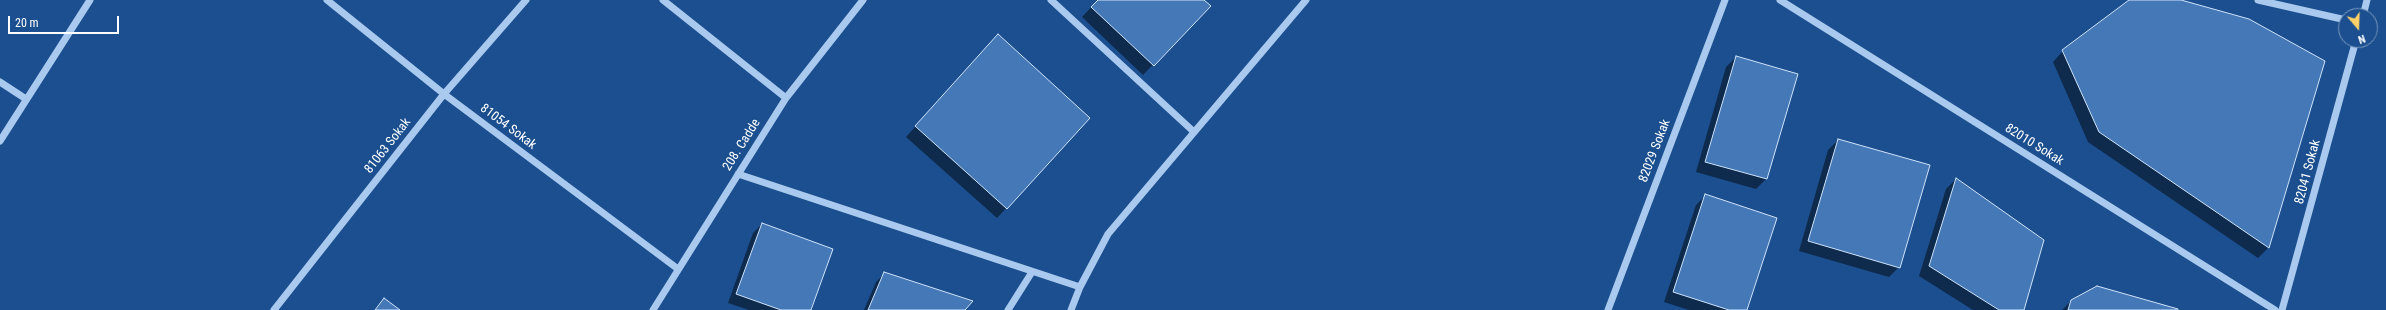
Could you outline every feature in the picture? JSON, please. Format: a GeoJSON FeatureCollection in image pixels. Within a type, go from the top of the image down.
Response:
{"type":"FeatureCollection","features":[{"type":"Feature","properties":{"kind":"street"},"geometry":{"type":"LineString","coordinates":[[0,141],[90,0]]}},
{"type":"Feature","properties":{"kind":"street","name":"81054 Sokak"},"geometry":{"type":"LineString","coordinates":[[327,0],[444,94],[678,269]]}},
{"type":"Feature","properties":{"kind":"street","name":"81063 Sokak"},"geometry":{"type":"LineString","coordinates":[[274,310],[444,94],[526,0]]}},
{"type":"Feature","properties":{"kind":"street"},"geometry":{"type":"LineString","coordinates":[[663,0],[786,98]]}},
{"type":"Feature","properties":{"kind":"street","name":"208. Cadde"},"geometry":{"type":"LineString","coordinates":[[653,310],[786,98],[863,0]]}},
{"type":"Feature","properties":{"kind":"street"},"geometry":{"type":"LineString","coordinates":[[1051,0],[1194,132]]}},
{"type":"Feature","properties":{"kind":"street"},"geometry":{"type":"LineString","coordinates":[[1071,310],[1080,287],[1108,234],[1306,0]]}},
{"type":"Feature","properties":{"kind":"street","name":"82029 Sokak"},"geometry":{"type":"LineString","coordinates":[[1608,310],[1725,0]]}},
{"type":"Feature","properties":{"kind":"street","name":"82010 Sokak"},"geometry":{"type":"LineString","coordinates":[[1780,0],[2275,310]]}},
{"type":"Feature","properties":{"kind":"street"},"geometry":{"type":"LineString","coordinates":[[2258,0],[2338,18]]}},
{"type":"Feature","properties":{"kind":"street","name":"82041 Sokak"},"geometry":{"type":"LineString","coordinates":[[2282,310],[2354,48]]}},
{"type":"Feature","properties":{"kind":"street"},"geometry":{"type":"LineString","coordinates":[[0,82],[26,99]]}},
{"type":"Feature","properties":{"kind":"street"},"geometry":{"type":"LineString","coordinates":[[738,174],[1080,287]]}},
{"type":"Feature","properties":{"kind":"street"},"geometry":{"type":"LineString","coordinates":[[1008,310],[1032,272]]}},
{"type":"Feature","properties":{"kind":"building"},"geometry":{"type":"Polygon","coordinates":[[[1098,0],[1204,0],[1211,6],[1154,66],[1091,7],[1098,0]]]}},
{"type":"Feature","properties":{"kind":"building"},"geometry":{"type":"Polygon","coordinates":[[[2129,0],[2181,0],[2249,19],[2325,61],[2269,248],[2099,132],[2062,50],[2129,0]]]}},
{"type":"Feature","properties":{"kind":"building"},"geometry":{"type":"Polygon","coordinates":[[[998,34],[1090,118],[1007,209],[915,126],[998,34]]]}},
{"type":"Feature","properties":{"kind":"building"},"geometry":{"type":"Polygon","coordinates":[[[1736,56],[1798,74],[1767,179],[1705,162],[1736,56]]]}},
{"type":"Feature","properties":{"kind":"building"},"geometry":{"type":"Polygon","coordinates":[[[1838,139],[1930,165],[1900,268],[1808,241],[1838,139]]]}},
{"type":"Feature","properties":{"kind":"building"},"geometry":{"type":"Polygon","coordinates":[[[1956,178],[2044,240],[2024,310],[1999,310],[1929,266],[1956,178]]]}},
{"type":"Feature","properties":{"kind":"building"},"geometry":{"type":"Polygon","coordinates":[[[1705,194],[1777,218],[1747,310],[1729,310],[1673,292],[1705,194]]]}},
{"type":"Feature","properties":{"kind":"building"},"geometry":{"type":"Polygon","coordinates":[[[762,223],[833,249],[811,310],[781,310],[736,294],[762,223]]]}},
{"type":"Feature","properties":{"kind":"building"},"geometry":{"type":"Polygon","coordinates":[[[884,272],[973,301],[965,310],[868,310],[884,272]]]}},
{"type":"Feature","properties":{"kind":"building"},"geometry":{"type":"Polygon","coordinates":[[[2097,286],[2178,310],[2068,310],[2071,300],[2097,286]]]}},
{"type":"Feature","properties":{"kind":"building"},"geometry":{"type":"Polygon","coordinates":[[[384,298],[400,310],[375,310],[384,298]]]}}]}
